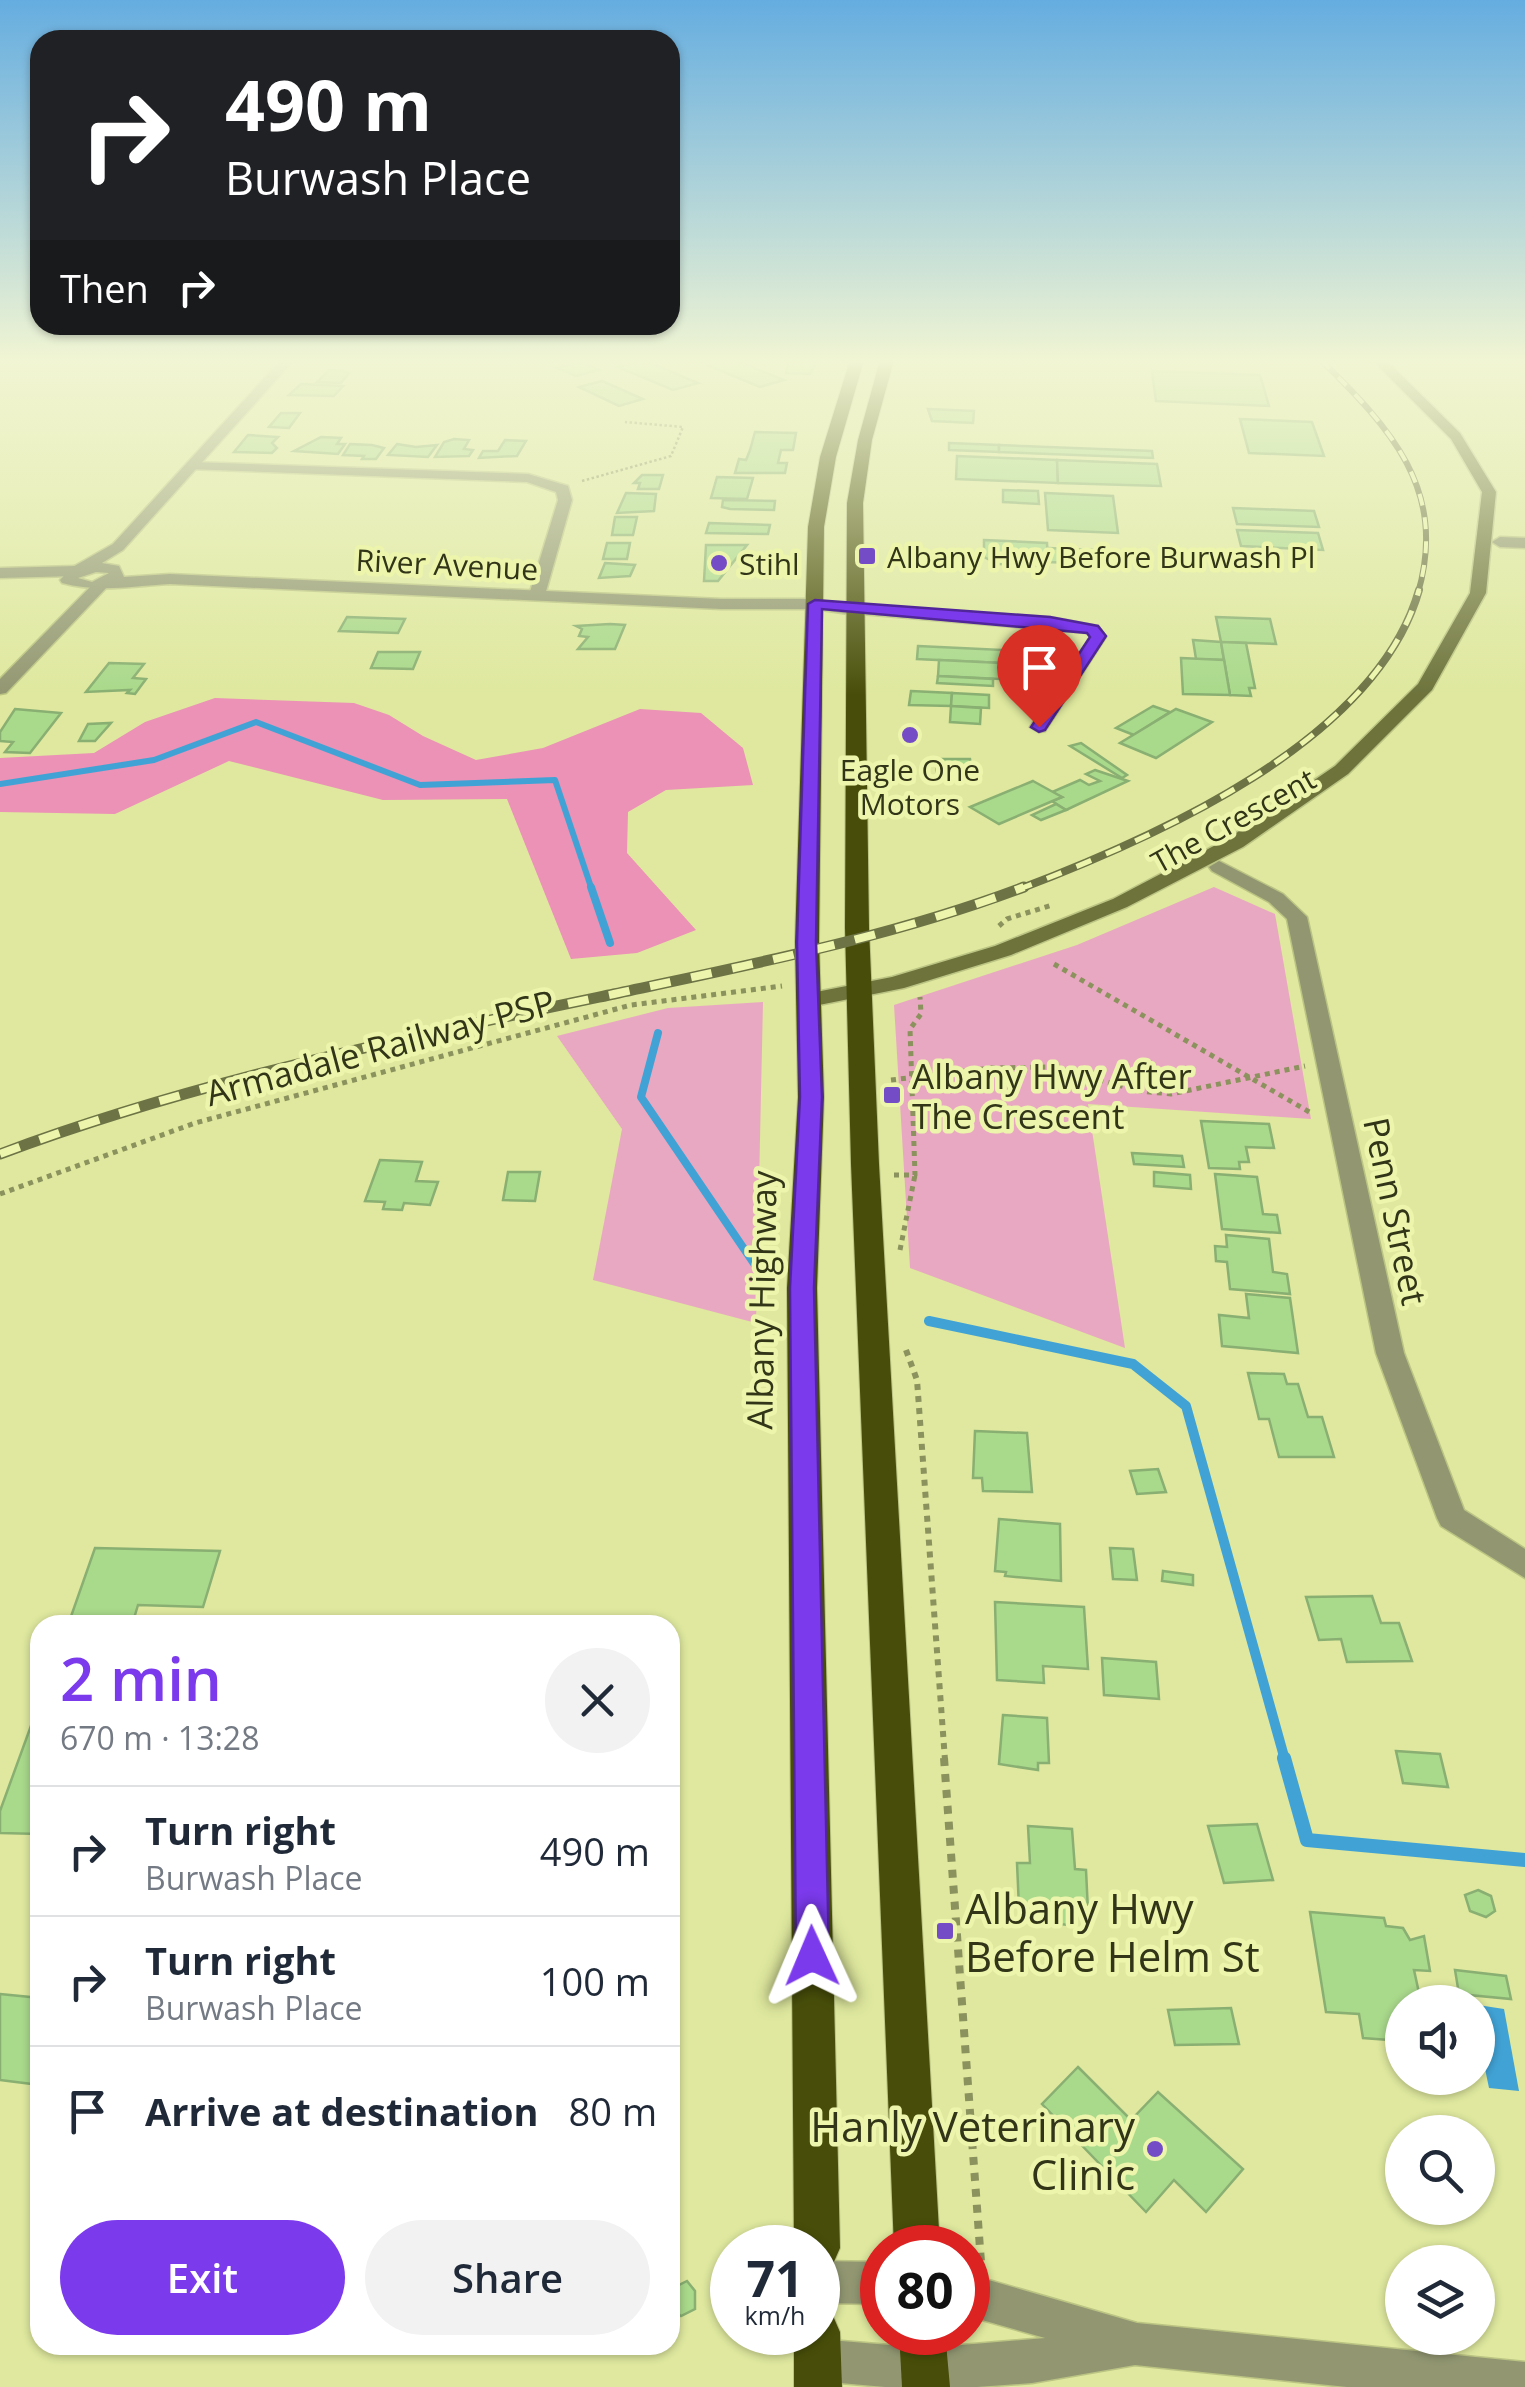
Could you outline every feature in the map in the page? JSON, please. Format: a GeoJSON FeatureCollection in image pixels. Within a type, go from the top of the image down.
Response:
{"type":"FeatureCollection","features":[{"type":"Feature","properties":{"kind":"highway","name":"Albany Highway"},"geometry":{"type":"LineString","coordinates":[[817,2225],[802,1288],[811,1107],[810,856],[816,527],[827,471]]}},
{"type":"Feature","properties":{"kind":"highway"},"geometry":{"type":"LineString","coordinates":[[860,471],[855,504],[855,610],[862,1081],[915,2225]]}},
{"type":"Feature","properties":{"kind":"highway"},"geometry":{"type":"LineString","coordinates":[[810,856],[856,856]]}},
{"type":"Feature","properties":{"kind":"main road"},"geometry":{"type":"LineString","coordinates":[[1478,471],[1490,494],[1502,567]]}},
{"type":"Feature","properties":{"kind":"main road","name":"The Crescent"},"geometry":{"type":"LineString","coordinates":[[809,1000],[860,994],[1072,930],[1220,866],[1290,828]]}},
{"type":"Feature","properties":{"kind":"street"},"geometry":{"type":"LineString","coordinates":[[0,666],[75,577],[118,547],[187,471]]}},
{"type":"Feature","properties":{"kind":"street"},"geometry":{"type":"LineString","coordinates":[[343,471],[528,478],[563,489],[566,500],[537,596]]}},
{"type":"Feature","properties":{"kind":"street"},"geometry":{"type":"LineString","coordinates":[[1500,542],[1525,543]]}},
{"type":"Feature","properties":{"kind":"street"},"geometry":{"type":"LineString","coordinates":[[0,688],[110,578],[118,547]]}},
{"type":"Feature","properties":{"kind":"street"},"geometry":{"type":"LineString","coordinates":[[0,572],[75,577]]}},
{"type":"Feature","properties":{"kind":"street","name":"River Avenue"},"geometry":{"type":"LineString","coordinates":[[75,577],[855,610],[1050,622],[1092,629],[1098,636],[1039,727]]}},
{"type":"Feature","properties":{"kind":"street","name":"Penn Street"},"geometry":{"type":"LineString","coordinates":[[1220,866],[1276,898],[1297,918],[1390,1353],[1452,1518],[1525,1565]]}},
{"type":"Feature","properties":{"kind":"street"},"geometry":{"type":"LineString","coordinates":[[990,2284],[1137,2344]]}},
{"type":"Feature","properties":{"kind":"street"},"geometry":{"type":"LineString","coordinates":[[818,2360],[1032,2362],[1137,2344],[1525,2384]]}},
{"type":"Feature","properties":{"kind":"path"},"geometry":{"type":"LineString","coordinates":[[574,483],[616,471]]}},
{"type":"Feature","properties":{"kind":"path"},"geometry":{"type":"LineString","coordinates":[[992,933],[1007,919],[1055,904]]}},
{"type":"Feature","properties":{"kind":"path"},"geometry":{"type":"LineString","coordinates":[[1054,964],[1310,1113],[1341,1117]]}},
{"type":"Feature","properties":{"kind":"path","name":"Armadale Railway PSP"},"geometry":{"type":"LineString","coordinates":[[0,1194],[195,1123],[615,1009],[783,986]]}},
{"type":"Feature","properties":{"kind":"path"},"geometry":{"type":"LineString","coordinates":[[862,1081],[930,1078],[978,1069],[1052,1067],[1152,1095],[1211,1092],[1283,1067],[1328,1067]]}},
{"type":"Feature","properties":{"kind":"path"},"geometry":{"type":"LineString","coordinates":[[899,1258],[915,1174]]}},
{"type":"Feature","properties":{"kind":"path"},"geometry":{"type":"LineString","coordinates":[[900,1332],[917,1380],[971,2225]]}},
{"type":"Feature","properties":{"kind":"shaded area"},"geometry":{"type":"Polygon","coordinates":[[[215,698],[354,703],[389,715],[423,736],[476,760],[543,748],[640,709],[701,713],[743,748],[753,785],[666,790],[628,812],[627,853],[696,930],[637,953],[571,959],[507,799],[383,800],[229,761],[115,814],[0,812],[0,758],[94,753],[145,722],[215,698]]]}},
{"type":"Feature","properties":{"kind":"shaded area"},"geometry":{"type":"Polygon","coordinates":[[[1214,887],[1275,914],[1311,1119],[1088,1104],[1125,1348],[910,1268],[894,1005],[1077,945],[1214,887]]]}},
{"type":"Feature","properties":{"kind":"shaded area"},"geometry":{"type":"Polygon","coordinates":[[[763,1002],[756,1323],[593,1280],[622,1129],[557,1036],[668,1008],[763,1002]]]}},
{"type":"Feature","properties":{"kind":"water"},"geometry":{"type":"Polygon","coordinates":[[[1495,2008],[1504,2009],[1519,2091],[1495,2089],[1495,2008]]]}},
{"type":"Feature","properties":{"kind":"building"},"geometry":{"type":"Polygon","coordinates":[[[735,471],[785,471],[785,473],[735,471]]]}},
{"type":"Feature","properties":{"kind":"building"},"geometry":{"type":"Polygon","coordinates":[[[956,471],[1057,471],[1058,483],[956,479],[956,471]]]}},
{"type":"Feature","properties":{"kind":"building"},"geometry":{"type":"Polygon","coordinates":[[[1057,471],[1158,471],[1161,486],[1058,483],[1057,471]]]}},
{"type":"Feature","properties":{"kind":"building"},"geometry":{"type":"Polygon","coordinates":[[[642,475],[663,475],[659,489],[638,489],[640,483],[634,483],[642,475]]]}},
{"type":"Feature","properties":{"kind":"building"},"geometry":{"type":"Polygon","coordinates":[[[717,477],[753,478],[747,499],[711,498],[717,477]]]}},
{"type":"Feature","properties":{"kind":"building"},"geometry":{"type":"Polygon","coordinates":[[[1003,490],[1038,491],[1039,504],[1003,502],[1003,490]]]}},
{"type":"Feature","properties":{"kind":"building"},"geometry":{"type":"Polygon","coordinates":[[[626,493],[656,494],[654,511],[617,513],[626,493]]]}},
{"type":"Feature","properties":{"kind":"building"},"geometry":{"type":"Polygon","coordinates":[[[1045,493],[1113,496],[1118,533],[1048,530],[1045,493]]]}},
{"type":"Feature","properties":{"kind":"building"},"geometry":{"type":"Polygon","coordinates":[[[723,500],[775,501],[774,510],[730,509],[722,507],[723,500]]]}},
{"type":"Feature","properties":{"kind":"building"},"geometry":{"type":"Polygon","coordinates":[[[1233,508],[1314,511],[1319,527],[1237,524],[1233,508]]]}},
{"type":"Feature","properties":{"kind":"building"},"geometry":{"type":"Polygon","coordinates":[[[615,517],[637,517],[633,535],[612,535],[615,517]]]}},
{"type":"Feature","properties":{"kind":"building"},"geometry":{"type":"Polygon","coordinates":[[[709,523],[770,525],[768,534],[706,533],[709,523]]]}},
{"type":"Feature","properties":{"kind":"building"},"geometry":{"type":"Polygon","coordinates":[[[1237,530],[1318,533],[1323,550],[1241,546],[1237,530]]]}},
{"type":"Feature","properties":{"kind":"building"},"geometry":{"type":"Polygon","coordinates":[[[984,540],[1047,543],[1048,566],[998,564],[984,557],[984,540]]]}},
{"type":"Feature","properties":{"kind":"building"},"geometry":{"type":"Polygon","coordinates":[[[607,543],[630,543],[627,559],[603,559],[607,543]]]}},
{"type":"Feature","properties":{"kind":"building","name":"Stihl"},"geometry":{"type":"Polygon","coordinates":[[[706,545],[747,545],[718,581],[704,581],[706,545]]]}},
{"type":"Feature","properties":{"kind":"building"},"geometry":{"type":"Polygon","coordinates":[[[1048,548],[1094,550],[1095,564],[1048,562],[1048,548]]]}},
{"type":"Feature","properties":{"kind":"building"},"geometry":{"type":"Polygon","coordinates":[[[605,563],[635,565],[630,576],[599,578],[605,563]]]}},
{"type":"Feature","properties":{"kind":"building"},"geometry":{"type":"Polygon","coordinates":[[[347,617],[405,619],[398,633],[339,631],[347,617]]]}},
{"type":"Feature","properties":{"kind":"building"},"geometry":{"type":"Polygon","coordinates":[[[1216,617],[1270,619],[1276,644],[1221,642],[1216,617]]]}},
{"type":"Feature","properties":{"kind":"building"},"geometry":{"type":"Polygon","coordinates":[[[625,625],[615,649],[578,649],[588,637],[579,636],[582,629],[576,626],[625,625]]]}},
{"type":"Feature","properties":{"kind":"building"},"geometry":{"type":"Polygon","coordinates":[[[1193,640],[1221,642],[1224,660],[1196,659],[1193,640]]]}},
{"type":"Feature","properties":{"kind":"building"},"geometry":{"type":"Polygon","coordinates":[[[1221,642],[1246,643],[1255,688],[1249,688],[1251,696],[1230,695],[1221,642]]]}},
{"type":"Feature","properties":{"kind":"building"},"geometry":{"type":"Polygon","coordinates":[[[918,646],[1042,652],[1042,665],[917,659],[918,646]]]}},
{"type":"Feature","properties":{"kind":"building"},"geometry":{"type":"Polygon","coordinates":[[[378,652],[420,652],[413,669],[371,668],[378,652]]]}},
{"type":"Feature","properties":{"kind":"building"},"geometry":{"type":"Polygon","coordinates":[[[1181,658],[1224,660],[1230,695],[1183,694],[1181,658]]]}},
{"type":"Feature","properties":{"kind":"building"},"geometry":{"type":"Polygon","coordinates":[[[939,660],[1001,663],[1000,679],[938,676],[939,660]]]}},
{"type":"Feature","properties":{"kind":"building"},"geometry":{"type":"Polygon","coordinates":[[[109,663],[144,664],[133,678],[146,679],[135,694],[127,693],[130,690],[86,692],[109,663]]]}},
{"type":"Feature","properties":{"kind":"building"},"geometry":{"type":"Polygon","coordinates":[[[938,676],[993,679],[993,686],[937,683],[938,676]]]}},
{"type":"Feature","properties":{"kind":"building"},"geometry":{"type":"Polygon","coordinates":[[[911,691],[952,693],[951,706],[909,705],[911,691]]]}},
{"type":"Feature","properties":{"kind":"building"},"geometry":{"type":"Polygon","coordinates":[[[952,693],[989,695],[989,708],[951,706],[952,693]]]}},
{"type":"Feature","properties":{"kind":"building"},"geometry":{"type":"Polygon","coordinates":[[[951,706],[981,708],[980,724],[950,722],[951,706]]]}},
{"type":"Feature","properties":{"kind":"building"},"geometry":{"type":"Polygon","coordinates":[[[1153,706],[1170,712],[1134,735],[1116,728],[1153,706]]]}},
{"type":"Feature","properties":{"kind":"building"},"geometry":{"type":"Polygon","coordinates":[[[15,709],[61,713],[30,753],[5,752],[13,742],[0,741],[0,732],[15,709]]]}},
{"type":"Feature","properties":{"kind":"building"},"geometry":{"type":"Polygon","coordinates":[[[1176,709],[1212,722],[1156,758],[1120,743],[1176,709]]]}},
{"type":"Feature","properties":{"kind":"building"},"geometry":{"type":"Polygon","coordinates":[[[111,723],[95,741],[79,741],[88,724],[111,723]]]}},
{"type":"Feature","properties":{"kind":"building"},"geometry":{"type":"Polygon","coordinates":[[[1081,743],[1127,775],[1122,778],[1070,746],[1081,743]]]}},
{"type":"Feature","properties":{"kind":"building"},"geometry":{"type":"Polygon","coordinates":[[[935,759],[970,759],[972,772],[937,773],[935,759]]]}},
{"type":"Feature","properties":{"kind":"building"},"geometry":{"type":"Polygon","coordinates":[[[1095,770],[1128,781],[1066,810],[1052,801],[1062,797],[1052,792],[1080,780],[1089,785],[1100,781],[1086,774],[1095,770]]]}},
{"type":"Feature","properties":{"kind":"building"},"geometry":{"type":"Polygon","coordinates":[[[1033,781],[1062,797],[999,824],[970,807],[1033,781]]]}},
{"type":"Feature","properties":{"kind":"building"},"geometry":{"type":"Polygon","coordinates":[[[1056,804],[1066,810],[1041,820],[1032,815],[1056,804]]]}},
{"type":"Feature","properties":{"kind":"building"},"geometry":{"type":"Polygon","coordinates":[[[1201,1121],[1269,1124],[1274,1148],[1246,1147],[1249,1162],[1239,1162],[1240,1169],[1209,1168],[1201,1121]]]}},
{"type":"Feature","properties":{"kind":"building"},"geometry":{"type":"Polygon","coordinates":[[[1132,1153],[1182,1156],[1184,1167],[1134,1164],[1132,1153]]]}},
{"type":"Feature","properties":{"kind":"building"},"geometry":{"type":"Polygon","coordinates":[[[380,1160],[422,1162],[416,1181],[438,1182],[430,1205],[404,1203],[402,1210],[383,1209],[385,1202],[365,1201],[380,1160]]]}},
{"type":"Feature","properties":{"kind":"building"},"geometry":{"type":"Polygon","coordinates":[[[508,1172],[540,1172],[535,1201],[503,1200],[508,1172]]]}},
{"type":"Feature","properties":{"kind":"building"},"geometry":{"type":"Polygon","coordinates":[[[1154,1172],[1190,1175],[1191,1189],[1154,1186],[1154,1172]]]}},
{"type":"Feature","properties":{"kind":"building"},"geometry":{"type":"Polygon","coordinates":[[[1215,1174],[1257,1177],[1263,1214],[1277,1215],[1280,1233],[1222,1229],[1215,1174]]]}},
{"type":"Feature","properties":{"kind":"building"},"geometry":{"type":"Polygon","coordinates":[[[1226,1235],[1269,1239],[1273,1272],[1287,1274],[1290,1294],[1230,1289],[1227,1262],[1216,1261],[1215,1246],[1227,1247],[1226,1235]]]}},
{"type":"Feature","properties":{"kind":"building"},"geometry":{"type":"Polygon","coordinates":[[[1246,1294],[1290,1298],[1298,1353],[1222,1346],[1219,1315],[1249,1318],[1246,1294]]]}},
{"type":"Feature","properties":{"kind":"building"},"geometry":{"type":"Polygon","coordinates":[[[1248,1373],[1284,1374],[1287,1384],[1298,1384],[1308,1417],[1322,1417],[1334,1457],[1279,1457],[1269,1419],[1259,1419],[1248,1373]]]}},
{"type":"Feature","properties":{"kind":"building"},"geometry":{"type":"Polygon","coordinates":[[[975,1431],[1027,1433],[1032,1492],[983,1491],[982,1478],[973,1478],[975,1431]]]}},
{"type":"Feature","properties":{"kind":"building"},"geometry":{"type":"Polygon","coordinates":[[[1158,1469],[1166,1492],[1137,1494],[1130,1471],[1158,1469]]]}},
{"type":"Feature","properties":{"kind":"building"},"geometry":{"type":"Polygon","coordinates":[[[999,1519],[1060,1524],[1061,1581],[1005,1576],[1006,1572],[995,1571],[999,1519]]]}},
{"type":"Feature","properties":{"kind":"building"},"geometry":{"type":"Polygon","coordinates":[[[95,1548],[220,1551],[203,1607],[138,1605],[135,1615],[72,1615],[95,1548]]]}},
{"type":"Feature","properties":{"kind":"building"},"geometry":{"type":"Polygon","coordinates":[[[1110,1548],[1133,1549],[1137,1580],[1113,1579],[1110,1548]]]}},
{"type":"Feature","properties":{"kind":"building"},"geometry":{"type":"Polygon","coordinates":[[[1163,1571],[1193,1575],[1193,1585],[1162,1581],[1163,1571]]]}},
{"type":"Feature","properties":{"kind":"building"},"geometry":{"type":"Polygon","coordinates":[[[1372,1596],[1381,1623],[1399,1623],[1412,1661],[1347,1662],[1341,1639],[1319,1640],[1306,1597],[1372,1596]]]}},
{"type":"Feature","properties":{"kind":"building"},"geometry":{"type":"Polygon","coordinates":[[[995,1602],[1084,1607],[1088,1669],[1043,1666],[1044,1683],[997,1680],[995,1602]]]}},
{"type":"Feature","properties":{"kind":"building"},"geometry":{"type":"Polygon","coordinates":[[[1102,1658],[1156,1662],[1159,1699],[1104,1695],[1102,1658]]]}},
{"type":"Feature","properties":{"kind":"building"},"geometry":{"type":"Polygon","coordinates":[[[1003,1715],[1047,1718],[1049,1763],[1038,1763],[1038,1770],[999,1764],[1003,1715]]]}},
{"type":"Feature","properties":{"kind":"building"},"geometry":{"type":"Polygon","coordinates":[[[30,1728],[30,1834],[0,1833],[0,1811],[30,1728]]]}},
{"type":"Feature","properties":{"kind":"building"},"geometry":{"type":"Polygon","coordinates":[[[1396,1751],[1440,1754],[1448,1787],[1403,1783],[1396,1751]]]}},
{"type":"Feature","properties":{"kind":"building"},"geometry":{"type":"Polygon","coordinates":[[[1257,1824],[1273,1880],[1224,1883],[1208,1826],[1257,1824]]]}},
{"type":"Feature","properties":{"kind":"building"},"geometry":{"type":"Polygon","coordinates":[[[1028,1826],[1072,1829],[1075,1869],[1086,1870],[1088,1911],[1070,1910],[1070,1925],[1033,1922],[1032,1908],[1019,1908],[1017,1863],[1030,1863],[1028,1826]]]}},
{"type":"Feature","properties":{"kind":"building"},"geometry":{"type":"Polygon","coordinates":[[[1478,1890],[1491,1896],[1495,1911],[1486,1917],[1470,1911],[1465,1895],[1478,1890]]]}},
{"type":"Feature","properties":{"kind":"building"},"geometry":{"type":"Polygon","coordinates":[[[1310,1912],[1384,1918],[1386,1926],[1403,1928],[1410,1940],[1424,1936],[1430,1971],[1414,1970],[1417,1985],[1385,1985],[1385,2040],[1363,2038],[1359,2014],[1326,2012],[1310,1912]]]}},
{"type":"Feature","properties":{"kind":"building"},"geometry":{"type":"Polygon","coordinates":[[[1455,1970],[1506,1976],[1511,1999],[1495,1997],[1495,1985],[1458,1985],[1455,1970]]]}},
{"type":"Feature","properties":{"kind":"building"},"geometry":{"type":"Polygon","coordinates":[[[0,1994],[30,1997],[30,2084],[0,2080],[0,1994]]]}},
{"type":"Feature","properties":{"kind":"building"},"geometry":{"type":"Polygon","coordinates":[[[1231,2008],[1239,2044],[1175,2045],[1168,2010],[1231,2008]]]}},
{"type":"Feature","properties":{"kind":"building","name":"Hanly Veterinary Clinic"},"geometry":{"type":"Polygon","coordinates":[[[1078,2067],[1131,2120],[1158,2092],[1243,2169],[1206,2212],[1174,2180],[1146,2212],[1042,2104],[1078,2067]]]}},
{"type":"Feature","properties":{"kind":"building"},"geometry":{"type":"Polygon","coordinates":[[[687,2281],[695,2291],[695,2309],[681,2316],[680,2315],[680,2284],[687,2281]]]}},
{"type":"Feature","properties":{"kind":"waterway"},"geometry":{"type":"LineString","coordinates":[[0,784],[154,760],[256,722],[420,785],[555,780],[592,890]]}},
{"type":"Feature","properties":{"kind":"waterway"},"geometry":{"type":"LineString","coordinates":[[591,887],[610,943]]}},
{"type":"Feature","properties":{"kind":"waterway"},"geometry":{"type":"LineString","coordinates":[[658,1033],[641,1097],[757,1268]]}},
{"type":"Feature","properties":{"kind":"waterway"},"geometry":{"type":"LineString","coordinates":[[929,1321],[1133,1364],[1186,1406],[1285,1760]]}},
{"type":"Feature","properties":{"kind":"waterway"},"geometry":{"type":"LineString","coordinates":[[1284,1758],[1307,1840],[1525,1860]]}},
{"type":"Feature","properties":{"kind":"railway"},"geometry":{"type":"LineString","coordinates":[[1410,471],[1425,522],[1425,556],[1418,592]]}},
{"type":"Feature","properties":{"kind":"railway"},"geometry":{"type":"LineString","coordinates":[[1017,890],[1192,813],[1309,738],[1357,694],[1395,644],[1418,592]]}},
{"type":"Feature","properties":{"kind":"railway"},"geometry":{"type":"LineString","coordinates":[[0,1154],[227,1082],[381,1044],[821,948],[924,921],[1024,887]]}},
{"type":"Feature","properties":{"kind":"place","name":"Albany Hwy Before Burwash Pl"},"geometry":{"type":"Point","coordinates":[867,556]}},
{"type":"Feature","properties":{"kind":"place","name":"Stihl"},"geometry":{"type":"Point","coordinates":[719,563]}},
{"type":"Feature","properties":{"kind":"place","name":"Eagle One Motors"},"geometry":{"type":"Point","coordinates":[910,735]}},
{"type":"Feature","properties":{"kind":"place","name":"Albany Hwy After The Crescent"},"geometry":{"type":"Point","coordinates":[892,1095]}},
{"type":"Feature","properties":{"kind":"place","name":"Albany Hwy Before Helm St"},"geometry":{"type":"Point","coordinates":[945,1931]}},
{"type":"Feature","properties":{"kind":"place","name":"Hanly Veterinary Clinic"},"geometry":{"type":"Point","coordinates":[1155,2149]}},
{"type":"Feature","properties":{"kind":"route"},"geometry":{"type":"LineString","coordinates":[[812,1956],[802,1288],[811,1097],[807,942],[815,604],[1050,622],[1092,629],[1098,636],[1039,727]]}}]}
